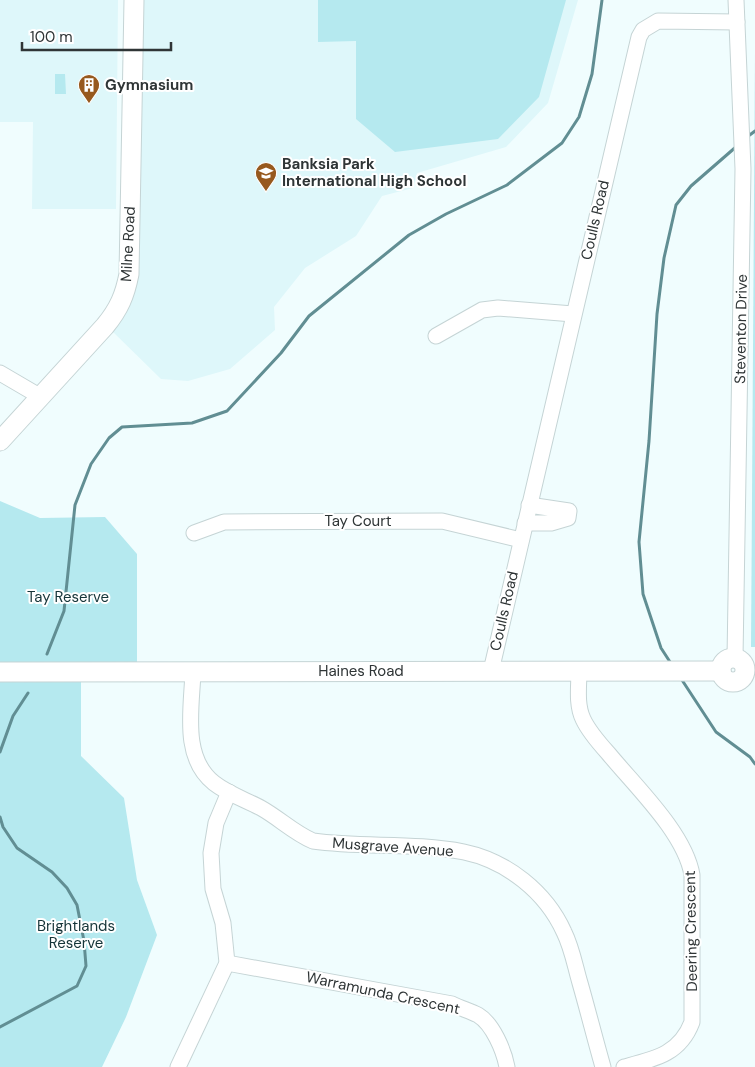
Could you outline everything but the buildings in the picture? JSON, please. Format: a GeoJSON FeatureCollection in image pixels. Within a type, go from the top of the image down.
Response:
{"type":"FeatureCollection","features":[{"type":"Feature","properties":{"kind":"main road","name":"Milne Road"},"geometry":{"type":"LineString","coordinates":[[0,441],[105,326],[118,310],[126,293],[129,274],[134,0]]}},
{"type":"Feature","properties":{"kind":"main road","name":"Haines Road"},"geometry":{"type":"LineString","coordinates":[[0,672],[675,670],[739,667]]}},
{"type":"Feature","properties":{"kind":"street","name":"Steventon Drive"},"geometry":{"type":"LineString","coordinates":[[736,0],[743,169],[739,667]]}},
{"type":"Feature","properties":{"kind":"street","name":"Coulls Road"},"geometry":{"type":"LineString","coordinates":[[490,671],[636,47],[643,30],[658,21],[737,22]]}},
{"type":"Feature","properties":{"kind":"street"},"geometry":{"type":"LineString","coordinates":[[436,336],[482,310],[498,308],[573,314]]}},
{"type":"Feature","properties":{"kind":"street"},"geometry":{"type":"LineString","coordinates":[[0,373],[41,397]]}},
{"type":"Feature","properties":{"kind":"street"},"geometry":{"type":"LineString","coordinates":[[525,523],[551,523],[568,518],[569,511],[529,505]]}},
{"type":"Feature","properties":{"kind":"street","name":"Tay Court"},"geometry":{"type":"LineString","coordinates":[[194,533],[224,522],[442,521],[521,540]]}},
{"type":"Feature","properties":{"kind":"street","name":"Deering Crescent"},"geometry":{"type":"LineString","coordinates":[[579,670],[578,702],[583,719],[597,740],[678,838],[690,861],[692,875],[692,1022],[688,1034],[671,1052],[624,1067]]}},
{"type":"Feature","properties":{"kind":"street","name":"Musgrave Avenue"},"geometry":{"type":"LineString","coordinates":[[193,671],[193,750],[207,776],[229,792],[313,840],[409,846],[464,852],[491,860],[521,878],[546,902],[564,931],[603,1067]]}},
{"type":"Feature","properties":{"kind":"street"},"geometry":{"type":"LineString","coordinates":[[178,1067],[227,963],[223,923],[213,888],[210,853],[216,823],[229,792]]}},
{"type":"Feature","properties":{"kind":"street","name":"Warramunda Crescent"},"geometry":{"type":"LineString","coordinates":[[227,963],[452,1004],[480,1016],[492,1031],[505,1055],[507,1067]]}},
{"type":"Feature","properties":{"kind":"shaded area"},"geometry":{"type":"Polygon","coordinates":[[[0,0],[118,0],[116,209],[32,209],[33,122],[0,122],[0,0]]]}},
{"type":"Feature","properties":{"kind":"shaded area","name":"Banksia Park International High School"},"geometry":{"type":"Polygon","coordinates":[[[140,0],[578,0],[548,103],[506,147],[417,173],[413,188],[382,196],[356,236],[305,268],[274,307],[275,330],[230,369],[188,381],[161,379],[111,330],[124,313],[140,0]]]}},
{"type":"Feature","properties":{"kind":"green space"},"geometry":{"type":"Polygon","coordinates":[[[318,0],[566,0],[539,97],[498,139],[395,152],[356,119],[356,41],[318,42],[318,0]]]}},
{"type":"Feature","properties":{"kind":"green space"},"geometry":{"type":"Polygon","coordinates":[[[755,50],[755,647],[751,647],[755,50]]]}},
{"type":"Feature","properties":{"kind":"green space"},"geometry":{"type":"Polygon","coordinates":[[[55,74],[65,74],[66,94],[55,94],[55,74]]]}},
{"type":"Feature","properties":{"kind":"green space","name":"Tay Reserve"},"geometry":{"type":"Polygon","coordinates":[[[0,501],[40,518],[105,517],[137,554],[137,665],[0,666],[0,501]]]}},
{"type":"Feature","properties":{"kind":"green space","name":"Brightlands Reserve"},"geometry":{"type":"Polygon","coordinates":[[[81,679],[81,756],[124,798],[137,880],[157,935],[126,1017],[102,1067],[0,1067],[0,680],[81,679]]]}},
{"type":"Feature","properties":{"kind":"waterway"},"geometry":{"type":"LineString","coordinates":[[47,654],[64,611],[75,505],[91,464],[109,438],[122,427],[192,423],[227,411],[281,353],[309,316],[409,235],[446,214],[507,185],[562,143],[579,117],[592,74],[602,0]]}},
{"type":"Feature","properties":{"kind":"waterway"},"geometry":{"type":"LineString","coordinates":[[747,137],[755,131]]}},
{"type":"Feature","properties":{"kind":"waterway"},"geometry":{"type":"LineString","coordinates":[[672,665],[661,648],[643,594],[639,542],[649,441],[657,314],[664,258],[676,205],[691,186],[737,146]]}},
{"type":"Feature","properties":{"kind":"waterway"},"geometry":{"type":"LineString","coordinates":[[680,677],[716,732],[750,757],[755,764]]}},
{"type":"Feature","properties":{"kind":"waterway"},"geometry":{"type":"LineString","coordinates":[[0,752],[13,716],[28,693]]}},
{"type":"Feature","properties":{"kind":"waterway"},"geometry":{"type":"LineString","coordinates":[[0,817],[3,827],[17,848],[52,872],[67,888],[77,905],[84,941],[86,966],[77,986],[0,1027]]}},
{"type":"Feature","properties":{"kind":"place","name":"Gymnasium"},"geometry":{"type":"Point","coordinates":[89,104]}},
{"type":"Feature","properties":{"kind":"place","name":"Banksia Park International High School"},"geometry":{"type":"Point","coordinates":[266,192]}}]}
